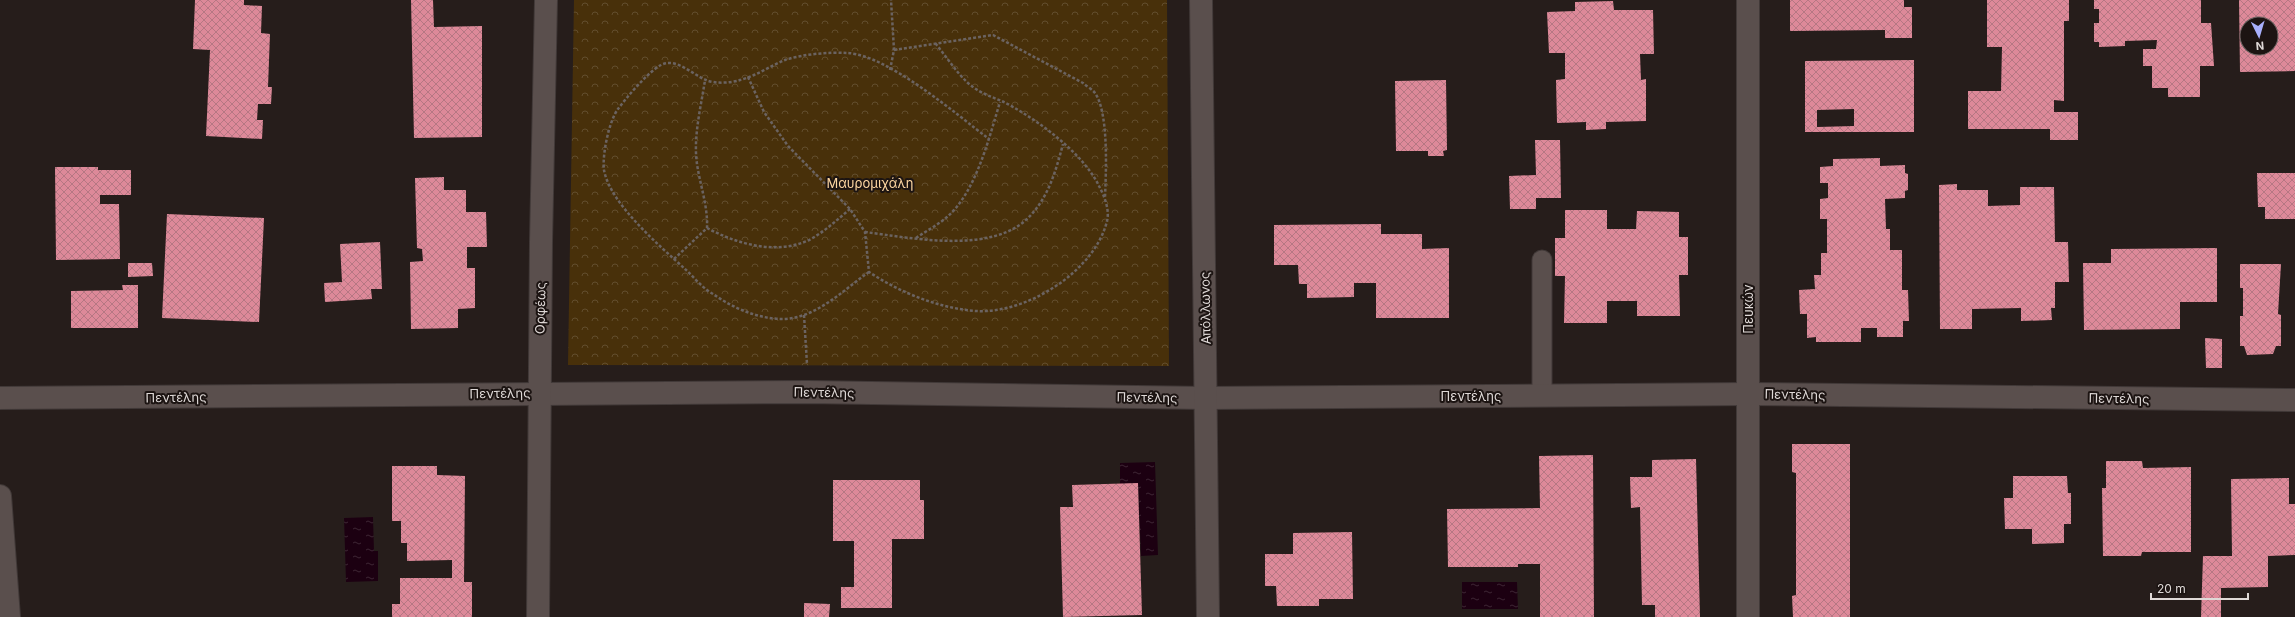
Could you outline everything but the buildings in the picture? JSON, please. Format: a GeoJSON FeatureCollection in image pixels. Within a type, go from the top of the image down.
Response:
{"type":"FeatureCollection","features":[{"type":"Feature","properties":{"kind":"street","name":"Ορφέως"},"geometry":{"type":"LineString","coordinates":[[538,617],[539,393],[546,0]]}},
{"type":"Feature","properties":{"kind":"street","name":"Απόλλωνος"},"geometry":{"type":"LineString","coordinates":[[1201,0],[1208,617]]}},
{"type":"Feature","properties":{"kind":"street","name":"Πευκών"},"geometry":{"type":"LineString","coordinates":[[1748,0],[1748,617]]}},
{"type":"Feature","properties":{"kind":"street","name":"Πεντέλης"},"geometry":{"type":"LineString","coordinates":[[0,398],[808,392],[1206,398],[1748,394],[2295,400]]}},
{"type":"Feature","properties":{"kind":"street"},"geometry":{"type":"LineString","coordinates":[[0,496],[9,617]]}},
{"type":"Feature","properties":{"kind":"lane"},"geometry":{"type":"LineString","coordinates":[[1542,260],[1542,395]]}},
{"type":"Feature","properties":{"kind":"path"},"geometry":{"type":"LineString","coordinates":[[890,70],[894,50],[891,0]]}},
{"type":"Feature","properties":{"kind":"path"},"geometry":{"type":"LineString","coordinates":[[869,272],[912,295],[930,302],[954,308],[977,311],[998,310],[1021,304],[1044,294],[1062,281],[1093,252],[1108,219],[1105,198],[1107,164],[1105,143],[1101,108],[1094,92],[1082,83],[993,35],[894,50]]}},
{"type":"Feature","properties":{"kind":"path"},"geometry":{"type":"LineString","coordinates":[[936,43],[968,82],[988,97],[1012,106],[1083,161],[1099,184],[1105,198]]}},
{"type":"Feature","properties":{"kind":"path"},"geometry":{"type":"LineString","coordinates":[[869,272],[829,302],[804,315],[783,319],[760,317],[735,307],[711,294],[643,231],[614,192],[604,170],[604,149],[617,110],[651,71],[664,63],[672,62],[705,80],[712,82],[738,81],[786,60],[820,54],[849,53],[873,60],[921,87],[989,139]]}},
{"type":"Feature","properties":{"kind":"path"},"geometry":{"type":"LineString","coordinates":[[748,77],[764,112],[788,146],[850,210],[865,232],[869,272]]}},
{"type":"Feature","properties":{"kind":"path"},"geometry":{"type":"LineString","coordinates":[[674,260],[707,228],[708,217],[696,162],[696,138],[705,80]]}},
{"type":"Feature","properties":{"kind":"path"},"geometry":{"type":"LineString","coordinates":[[915,238],[947,217],[962,200],[978,167],[989,139],[1000,102]]}},
{"type":"Feature","properties":{"kind":"path"},"geometry":{"type":"LineString","coordinates":[[865,232],[915,238],[979,239],[1000,236],[1030,217],[1044,198],[1054,175],[1063,144]]}},
{"type":"Feature","properties":{"kind":"path"},"geometry":{"type":"LineString","coordinates":[[707,228],[728,240],[754,246],[790,246],[809,240],[825,231],[850,210]]}},
{"type":"Feature","properties":{"kind":"path"},"geometry":{"type":"LineString","coordinates":[[804,315],[808,392]]}},
{"type":"Feature","properties":{"kind":"green space","name":"Μαυρομιχάλη"},"geometry":{"type":"Polygon","coordinates":[[[574,0],[1167,0],[1169,366],[568,365],[574,0]]]}},
{"type":"Feature","properties":{"kind":"water"},"geometry":{"type":"Polygon","coordinates":[[[1155,462],[1158,555],[1141,556],[1138,483],[1120,484],[1120,463],[1155,462]]]}},
{"type":"Feature","properties":{"kind":"water"},"geometry":{"type":"Polygon","coordinates":[[[373,517],[374,551],[378,551],[378,581],[346,582],[344,518],[373,517]]]}},
{"type":"Feature","properties":{"kind":"water"},"geometry":{"type":"Polygon","coordinates":[[[1462,582],[1517,582],[1518,609],[1462,609],[1462,582]]]}}]}
